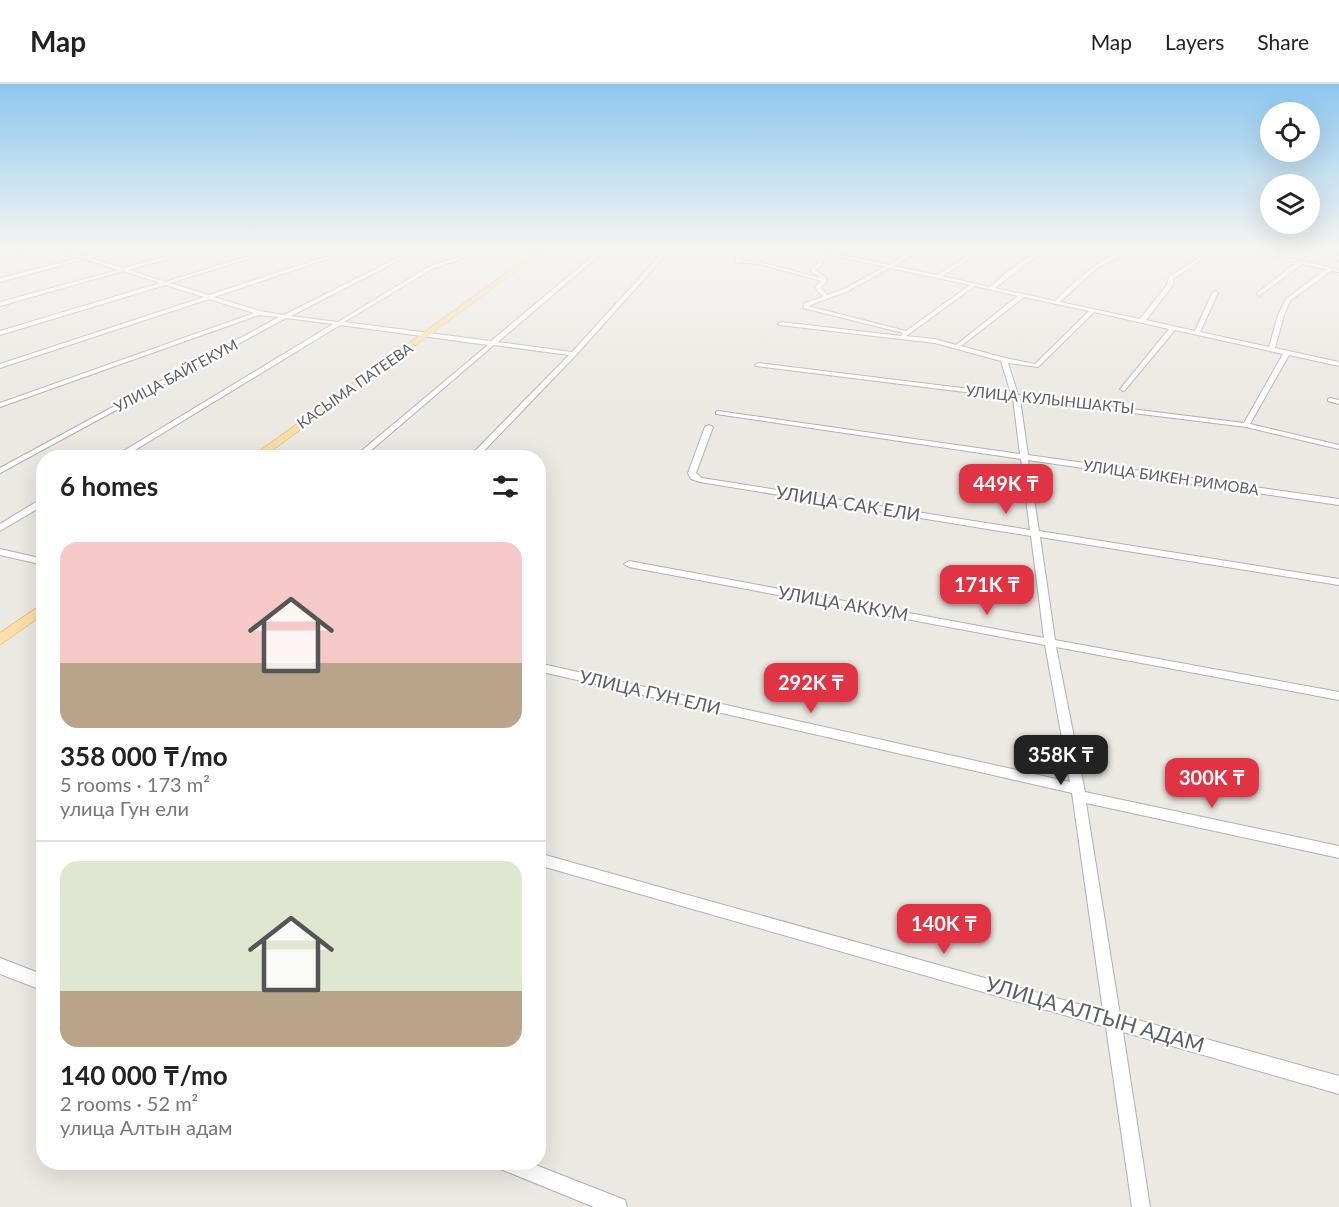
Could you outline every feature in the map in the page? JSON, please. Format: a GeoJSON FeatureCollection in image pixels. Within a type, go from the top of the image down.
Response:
{"type":"FeatureCollection","features":[{"type":"Feature","properties":{"kind":"main road","name":"КАСЫМА ПАТЕЕВА"},"geometry":{"type":"LineString","coordinates":[[266,450],[471,302]]}},
{"type":"Feature","properties":{"kind":"main road"},"geometry":{"type":"LineString","coordinates":[[0,640],[36,613]]}},
{"type":"Feature","properties":{"kind":"street"},"geometry":{"type":"LineString","coordinates":[[0,333],[102,302]]}},
{"type":"Feature","properties":{"kind":"street"},"geometry":{"type":"LineString","coordinates":[[0,366],[195,302]]}},
{"type":"Feature","properties":{"kind":"street"},"geometry":{"type":"LineString","coordinates":[[224,302],[259,313],[284,317],[574,354]]}},
{"type":"Feature","properties":{"kind":"street","name":"УЛИЦА БАЙГЕКУМ"},"geometry":{"type":"LineString","coordinates":[[39,450],[313,302]]}},
{"type":"Feature","properties":{"kind":"street"},"geometry":{"type":"LineString","coordinates":[[129,450],[372,302]]}},
{"type":"Feature","properties":{"kind":"street"},"geometry":{"type":"LineString","coordinates":[[367,450],[542,302]]}},
{"type":"Feature","properties":{"kind":"street"},"geometry":{"type":"LineString","coordinates":[[480,450],[574,354],[621,302]]}},
{"type":"Feature","properties":{"kind":"street"},"geometry":{"type":"LineString","coordinates":[[811,302],[805,307],[904,335]]}},
{"type":"Feature","properties":{"kind":"street"},"geometry":{"type":"LineString","coordinates":[[904,335],[949,302]]}},
{"type":"Feature","properties":{"kind":"street"},"geometry":{"type":"LineString","coordinates":[[958,346],[1014,302]]}},
{"type":"Feature","properties":{"kind":"street"},"geometry":{"type":"LineString","coordinates":[[1059,302],[1339,364]]}},
{"type":"Feature","properties":{"kind":"street"},"geometry":{"type":"LineString","coordinates":[[1142,321],[1156,302]]}},
{"type":"Feature","properties":{"kind":"street"},"geometry":{"type":"LineString","coordinates":[[1197,332],[1211,302]]}},
{"type":"Feature","properties":{"kind":"street"},"geometry":{"type":"LineString","coordinates":[[1272,349],[1287,302]]}},
{"type":"Feature","properties":{"kind":"street"},"geometry":{"type":"LineString","coordinates":[[781,324],[904,335],[1036,366],[1092,310]]}},
{"type":"Feature","properties":{"kind":"street"},"geometry":{"type":"LineString","coordinates":[[0,405],[259,313]]}},
{"type":"Feature","properties":{"kind":"street"},"geometry":{"type":"LineString","coordinates":[[1124,389],[1174,327]]}},
{"type":"Feature","properties":{"kind":"street"},"geometry":{"type":"LineString","coordinates":[[1246,425],[1287,352]]}},
{"type":"Feature","properties":{"kind":"street"},"geometry":{"type":"LineString","coordinates":[[1004,360],[1016,398],[1050,642],[1078,792],[1141,1207]]}},
{"type":"Feature","properties":{"kind":"street","name":"УЛИЦА КУЛЫНШАКТЫ"},"geometry":{"type":"LineString","coordinates":[[759,365],[1246,425],[1339,447]]}},
{"type":"Feature","properties":{"kind":"street"},"geometry":{"type":"LineString","coordinates":[[1330,400],[1339,402]]}},
{"type":"Feature","properties":{"kind":"street","name":"УЛИЦА БИКЕН РИМОВА"},"geometry":{"type":"LineString","coordinates":[[718,413],[1339,502]]}},
{"type":"Feature","properties":{"kind":"street","name":"УЛИЦА САК ЕЛИ"},"geometry":{"type":"LineString","coordinates":[[709,428],[692,473],[700,480],[1339,582]]}},
{"type":"Feature","properties":{"kind":"street","name":"УЛИЦА БАЙГЕКУМ"},"geometry":{"type":"LineString","coordinates":[[0,471],[36,451]]}},
{"type":"Feature","properties":{"kind":"street"},"geometry":{"type":"LineString","coordinates":[[0,528],[36,506]]}},
{"type":"Feature","properties":{"kind":"street"},"geometry":{"type":"LineString","coordinates":[[0,552],[36,560]]}},
{"type":"Feature","properties":{"kind":"street","name":"УЛИЦА АККУМ"},"geometry":{"type":"LineString","coordinates":[[629,564],[1339,696]]}},
{"type":"Feature","properties":{"kind":"street","name":"УЛИЦА ГУН ЕЛИ"},"geometry":{"type":"LineString","coordinates":[[546,670],[1339,852]]}},
{"type":"Feature","properties":{"kind":"street","name":"УЛИЦА АЛТЫН АДАМ"},"geometry":{"type":"LineString","coordinates":[[546,861],[1112,1019],[1339,1085]]}},
{"type":"Feature","properties":{"kind":"street"},"geometry":{"type":"LineString","coordinates":[[0,966],[36,980]]}},
{"type":"Feature","properties":{"kind":"street"},"geometry":{"type":"LineString","coordinates":[[524,1170],[618,1207]]}}]}
